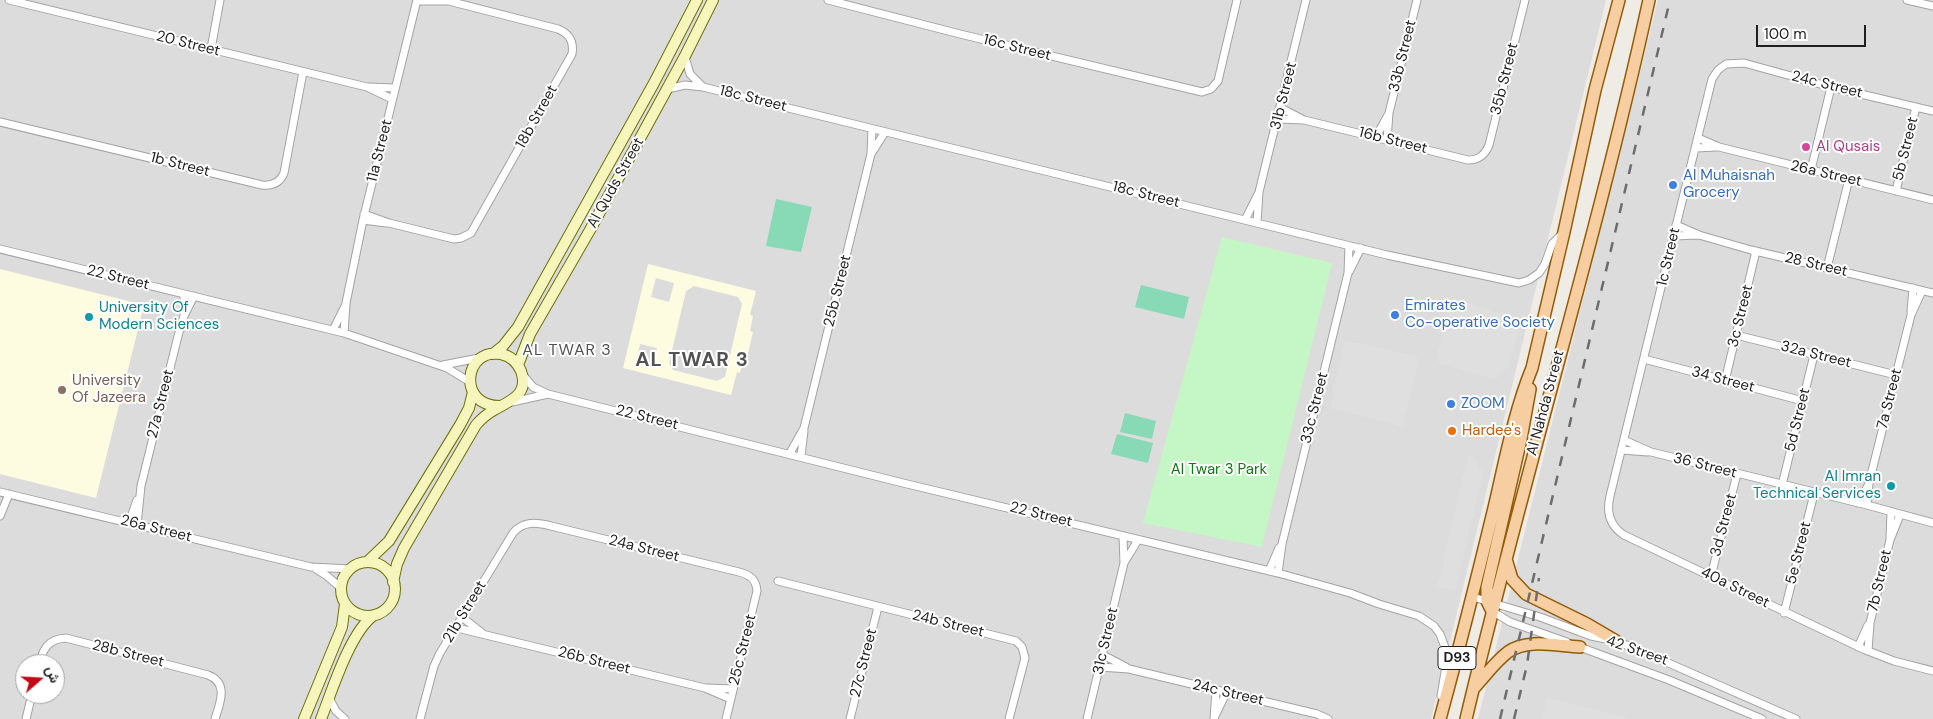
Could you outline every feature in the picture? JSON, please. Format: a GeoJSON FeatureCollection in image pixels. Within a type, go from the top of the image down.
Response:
{"type":"FeatureCollection","features":[{"type":"Feature","properties":{"kind":"main road","name":"Al Quds Street"},"geometry":{"type":"LineString","coordinates":[[489,355],[503,346],[518,327],[654,83],[697,0]]}},
{"type":"Feature","properties":{"kind":"main road","name":"Al Quds Street"},"geometry":{"type":"LineString","coordinates":[[520,369],[530,334],[590,230],[685,56],[713,0]]}},
{"type":"Feature","properties":{"kind":"main road","name":"Al Nahda Street"},"geometry":{"type":"LineString","coordinates":[[1439,719],[1473,597],[1524,388],[1532,368],[1564,232],[1594,90],[1619,0]]}},
{"type":"Feature","properties":{"kind":"main road","name":"Al Nahda Street"},"geometry":{"type":"LineString","coordinates":[[1466,719],[1491,605],[1620,123],[1649,0]]}},
{"type":"Feature","properties":{"kind":"main road"},"geometry":{"type":"LineString","coordinates":[[322,719],[355,636],[363,624],[391,603],[394,596],[393,582],[397,564],[404,548],[471,432],[482,418],[516,397],[521,390],[520,369],[507,356],[489,355],[473,366],[465,415],[396,530],[384,547],[367,562]]}},
{"type":"Feature","properties":{"kind":"main road"},"geometry":{"type":"LineString","coordinates":[[1491,605],[1488,581],[1525,423],[1532,368]]}},
{"type":"Feature","properties":{"kind":"main road"},"geometry":{"type":"LineString","coordinates":[[471,387],[478,399],[484,404],[493,406],[505,404]]}},
{"type":"Feature","properties":{"kind":"main road"},"geometry":{"type":"LineString","coordinates":[[1505,558],[1512,579],[1526,594],[1595,628],[1616,641]]}},
{"type":"Feature","properties":{"kind":"main road"},"geometry":{"type":"LineString","coordinates":[[304,719],[342,626],[345,604],[341,588],[342,581],[350,569],[367,562],[384,568],[393,582]]}},
{"type":"Feature","properties":{"kind":"main road"},"geometry":{"type":"LineString","coordinates":[[345,604],[358,614],[374,615]]}},
{"type":"Feature","properties":{"kind":"main road"},"geometry":{"type":"LineString","coordinates":[[1473,690],[1498,662],[1515,648],[1536,644],[1580,647]]}},
{"type":"Feature","properties":{"kind":"street","name":"20 Street"},"geometry":{"type":"LineString","coordinates":[[9,0],[367,87],[395,88]]}},
{"type":"Feature","properties":{"kind":"street"},"geometry":{"type":"LineString","coordinates":[[208,49],[220,0]]}},
{"type":"Feature","properties":{"kind":"street","name":"18b Street"},"geometry":{"type":"LineString","coordinates":[[364,217],[454,239],[471,233],[572,54],[572,41],[564,31],[446,0],[417,1]]}},
{"type":"Feature","properties":{"kind":"street","name":"16c Street"},"geometry":{"type":"LineString","coordinates":[[828,0],[1195,92],[1206,92],[1218,82],[1237,0]]}},
{"type":"Feature","properties":{"kind":"street","name":"31b Street"},"geometry":{"type":"LineString","coordinates":[[1257,223],[1259,192],[1306,0]]}},
{"type":"Feature","properties":{"kind":"street","name":"33b Street"},"geometry":{"type":"LineString","coordinates":[[1388,140],[1389,113],[1417,0]]}},
{"type":"Feature","properties":{"kind":"street","name":"35b Street"},"geometry":{"type":"LineString","coordinates":[[1482,156],[1489,145],[1524,0]]}},
{"type":"Feature","properties":{"kind":"street"},"geometry":{"type":"LineString","coordinates":[[1643,28],[1650,15],[1653,0]]}},
{"type":"Feature","properties":{"kind":"street"},"geometry":{"type":"LineString","coordinates":[[1907,0],[1932,5]]}},
{"type":"Feature","properties":{"kind":"street","name":"11a Street"},"geometry":{"type":"LineString","coordinates":[[344,333],[346,303],[364,217],[417,1]]}},
{"type":"Feature","properties":{"kind":"street","name":"18c Street"},"geometry":{"type":"LineString","coordinates":[[685,56],[690,74],[703,87]]}},
{"type":"Feature","properties":{"kind":"street","name":"24c Street"},"geometry":{"type":"LineString","coordinates":[[1721,66],[1730,63],[1744,63],[1831,87],[1933,111]]}},
{"type":"Feature","properties":{"kind":"street","name":"1c Street"},"geometry":{"type":"LineString","coordinates":[[1621,450],[1712,79],[1721,66]]}},
{"type":"Feature","properties":{"kind":"street","name":"1b Street"},"geometry":{"type":"LineString","coordinates":[[0,122],[267,186],[276,184],[284,173],[299,89],[306,72]]}},
{"type":"Feature","properties":{"kind":"street","name":"18c Street"},"geometry":{"type":"LineString","coordinates":[[667,89],[685,85],[703,87],[1349,246],[1514,283],[1529,280],[1542,269],[1552,244],[1564,232]]}},
{"type":"Feature","properties":{"kind":"street","name":"20 Street"},"geometry":{"type":"LineString","coordinates":[[367,87],[392,99]]}},
{"type":"Feature","properties":{"kind":"street"},"geometry":{"type":"LineString","coordinates":[[1811,170],[1831,87]]}},
{"type":"Feature","properties":{"kind":"street","name":"5b Street"},"geometry":{"type":"LineString","coordinates":[[1896,190],[1916,107]]}},
{"type":"Feature","properties":{"kind":"street","name":"16b Street"},"geometry":{"type":"LineString","coordinates":[[1281,108],[1304,120]]}},
{"type":"Feature","properties":{"kind":"street","name":"33b Street"},"geometry":{"type":"LineString","coordinates":[[1376,137],[1389,113]]}},
{"type":"Feature","properties":{"kind":"street","name":"16b Street"},"geometry":{"type":"LineString","coordinates":[[1278,119],[1304,120],[1468,160],[1482,156]]}},
{"type":"Feature","properties":{"kind":"street","name":"25b Street"},"geometry":{"type":"LineString","coordinates":[[801,456],[804,428],[871,154],[872,129]]}},
{"type":"Feature","properties":{"kind":"street","name":"25b Street"},"geometry":{"type":"LineString","coordinates":[[871,154],[884,132]]}},
{"type":"Feature","properties":{"kind":"street","name":"26a Street"},"geometry":{"type":"LineString","coordinates":[[1698,138],[1719,147],[1933,200]]}},
{"type":"Feature","properties":{"kind":"street","name":"26a Street"},"geometry":{"type":"LineString","coordinates":[[1696,148],[1719,147]]}},
{"type":"Feature","properties":{"kind":"street"},"geometry":{"type":"LineString","coordinates":[[1827,268],[1849,179]]}},
{"type":"Feature","properties":{"kind":"street","name":"31b Street"},"geometry":{"type":"LineString","coordinates":[[1245,220],[1259,192]]}},
{"type":"Feature","properties":{"kind":"street","name":"28 Street"},"geometry":{"type":"LineString","coordinates":[[1676,225],[1699,235],[1756,251],[1933,294]]}},
{"type":"Feature","properties":{"kind":"street","name":"28 Street"},"geometry":{"type":"LineString","coordinates":[[1674,236],[1699,235]]}},
{"type":"Feature","properties":{"kind":"street","name":"33c Street"},"geometry":{"type":"LineString","coordinates":[[1278,573],[1282,544],[1348,272],[1349,246]]}},
{"type":"Feature","properties":{"kind":"street","name":"33c Street"},"geometry":{"type":"LineString","coordinates":[[1348,272],[1361,248]]}},
{"type":"Feature","properties":{"kind":"street","name":"22 Street"},"geometry":{"type":"LineString","coordinates":[[0,249],[344,333],[455,371],[471,387]]}},
{"type":"Feature","properties":{"kind":"street","name":"3c Street"},"geometry":{"type":"LineString","coordinates":[[1725,381],[1756,251]]}},
{"type":"Feature","properties":{"kind":"street","name":"7a Street"},"geometry":{"type":"LineString","coordinates":[[1867,505],[1869,483],[1911,315],[1913,288]]}},
{"type":"Feature","properties":{"kind":"street","name":"7a Street"},"geometry":{"type":"LineString","coordinates":[[1911,315],[1922,291]]}},
{"type":"Feature","properties":{"kind":"street","name":"27a Street"},"geometry":{"type":"LineString","coordinates":[[184,294],[184,316]]}},
{"type":"Feature","properties":{"kind":"street","name":"27a Street"},"geometry":{"type":"LineString","coordinates":[[129,523],[140,493],[184,316],[194,296]]}},
{"type":"Feature","properties":{"kind":"street","name":"11a Street"},"geometry":{"type":"LineString","coordinates":[[333,330],[346,303]]}},
{"type":"Feature","properties":{"kind":"street","name":"32a Street"},"geometry":{"type":"LineString","coordinates":[[1736,335],[1896,375]]}},
{"type":"Feature","properties":{"kind":"street","name":"22 Street"},"geometry":{"type":"LineString","coordinates":[[438,365],[462,362],[489,355]]}},
{"type":"Feature","properties":{"kind":"street","name":"5d Street"},"geometry":{"type":"LineString","coordinates":[[1782,485],[1814,355]]}},
{"type":"Feature","properties":{"kind":"street","name":"34 Street"},"geometry":{"type":"LineString","coordinates":[[1644,360],[1802,401]]}},
{"type":"Feature","properties":{"kind":"street","name":"22 Street"},"geometry":{"type":"LineString","coordinates":[[520,369],[533,387],[548,394],[1278,573],[1419,616],[1434,626],[1444,642],[1447,660],[1439,719]]}},
{"type":"Feature","properties":{"kind":"street","name":"22 Street"},"geometry":{"type":"LineString","coordinates":[[505,404],[548,394]]}},
{"type":"Feature","properties":{"kind":"street","name":"25b Street"},"geometry":{"type":"LineString","coordinates":[[790,454],[804,428]]}},
{"type":"Feature","properties":{"kind":"street","name":"36 Street"},"geometry":{"type":"LineString","coordinates":[[1624,440],[1651,452],[1933,523]]}},
{"type":"Feature","properties":{"kind":"street","name":"36 Street"},"geometry":{"type":"LineString","coordinates":[[1621,450],[1651,452]]}},
{"type":"Feature","properties":{"kind":"street","name":"40a Street"},"geometry":{"type":"LineString","coordinates":[[1621,450],[1608,504],[1609,518],[1613,525],[1624,535],[1858,647],[1894,661],[1933,671]]}},
{"type":"Feature","properties":{"kind":"street","name":"3d Street"},"geometry":{"type":"LineString","coordinates":[[1711,576],[1737,474]]}},
{"type":"Feature","properties":{"kind":"street","name":"7a Street"},"geometry":{"type":"LineString","coordinates":[[1858,503],[1869,483]]}},
{"type":"Feature","properties":{"kind":"street","name":"26a Street"},"geometry":{"type":"LineString","coordinates":[[0,492],[312,567],[350,569]]}},
{"type":"Feature","properties":{"kind":"street","name":"27a Street"},"geometry":{"type":"LineString","coordinates":[[137,524],[140,493]]}},
{"type":"Feature","properties":{"kind":"street"},"geometry":{"type":"LineString","coordinates":[[0,516],[9,494]]}},
{"type":"Feature","properties":{"kind":"street","name":"5e Street"},"geometry":{"type":"LineString","coordinates":[[1784,613],[1814,494]]}},
{"type":"Feature","properties":{"kind":"street","name":"7b Street"},"geometry":{"type":"LineString","coordinates":[[1890,540],[1891,513]]}},
{"type":"Feature","properties":{"kind":"street","name":"7b Street"},"geometry":{"type":"LineString","coordinates":[[1868,651],[1870,623],[1890,540],[1900,515]]}},
{"type":"Feature","properties":{"kind":"street","name":"24a Street"},"geometry":{"type":"LineString","coordinates":[[530,523],[544,524],[739,572],[748,575],[755,582]]}},
{"type":"Feature","properties":{"kind":"street","name":"21b Street"},"geometry":{"type":"LineString","coordinates":[[421,718],[434,666],[513,533],[520,526],[530,523]]}},
{"type":"Feature","properties":{"kind":"street","name":"31c Street"},"geometry":{"type":"LineString","coordinates":[[1087,719],[1124,563],[1123,536]]}},
{"type":"Feature","properties":{"kind":"street","name":"31c Street"},"geometry":{"type":"LineString","coordinates":[[1124,563],[1138,540]]}},
{"type":"Feature","properties":{"kind":"street","name":"33c Street"},"geometry":{"type":"LineString","coordinates":[[1269,571],[1282,544]]}},
{"type":"Feature","properties":{"kind":"street","name":"26a Street"},"geometry":{"type":"LineString","coordinates":[[312,567],[327,576],[341,588]]}},
{"type":"Feature","properties":{"kind":"street","name":"24b Street"},"geometry":{"type":"LineString","coordinates":[[778,581],[1018,642],[1022,647],[1025,658],[1009,719]]}},
{"type":"Feature","properties":{"kind":"street","name":"25c Street"},"geometry":{"type":"LineString","coordinates":[[726,719],[756,596],[755,582]]}},
{"type":"Feature","properties":{"kind":"street","name":"42 Street"},"geometry":{"type":"LineString","coordinates":[[1473,597],[1491,605],[1540,617],[1591,636],[1616,641],[1669,662],[1796,719]]}},
{"type":"Feature","properties":{"kind":"street","name":"42 Street"},"geometry":{"type":"LineString","coordinates":[[1491,605],[1510,622],[1669,680],[1762,719]]}},
{"type":"Feature","properties":{"kind":"street","name":"27c Street"},"geometry":{"type":"LineString","coordinates":[[850,719],[878,607]]}},
{"type":"Feature","properties":{"kind":"street","name":"26b Street"},"geometry":{"type":"LineString","coordinates":[[463,618],[483,634]]}},
{"type":"Feature","properties":{"kind":"street","name":"7b Street"},"geometry":{"type":"LineString","coordinates":[[1858,647],[1870,623]]}},
{"type":"Feature","properties":{"kind":"street","name":"26b Street"},"geometry":{"type":"LineString","coordinates":[[457,628],[705,688],[731,699]]}},
{"type":"Feature","properties":{"kind":"street","name":"28b Street"},"geometry":{"type":"LineString","coordinates":[[42,654],[48,644],[61,638],[70,639],[208,674],[218,680],[222,690],[215,719]]}},
{"type":"Feature","properties":{"kind":"street","name":"24c Street"},"geometry":{"type":"LineString","coordinates":[[1103,655],[1129,669]]}},
{"type":"Feature","properties":{"kind":"street","name":"24c Street"},"geometry":{"type":"LineString","coordinates":[[1100,667],[1129,669],[1317,714],[1328,719]]}},
{"type":"Feature","properties":{"kind":"street","name":"26b Street"},"geometry":{"type":"LineString","coordinates":[[705,688],[733,689]]}},
{"type":"Feature","properties":{"kind":"street"},"geometry":{"type":"LineString","coordinates":[[1214,718],[1216,691]]}},
{"type":"Feature","properties":{"kind":"street"},"geometry":{"type":"LineString","coordinates":[[1214,718],[1226,693]]}},
{"type":"Feature","properties":{"kind":"street"},"geometry":{"type":"LineString","coordinates":[[329,698],[336,711],[345,719]]}},
{"type":"Feature","properties":{"kind":"street"},"geometry":{"type":"LineString","coordinates":[[26,719],[30,704]]}},
{"type":"Feature","properties":{"kind":"shaded area","name":"AL TWAR 3"},"geometry":{"type":"Polygon","coordinates":[[[0,0],[1606,0],[1431,719],[0,719],[0,0]]]}},
{"type":"Feature","properties":{"kind":"shaded area"},"geometry":{"type":"Polygon","coordinates":[[[1658,0],[1933,0],[1933,719],[1478,719],[1658,0]]]}},
{"type":"Feature","properties":{"kind":"shaded area"},"geometry":{"type":"Polygon","coordinates":[[[648,264],[756,291],[750,315],[753,316],[750,331],[753,332],[747,358],[744,357],[740,373],[737,372],[731,395],[623,368],[648,264]],[[656,278],[651,297],[669,302],[674,283],[656,278]],[[694,286],[686,291],[669,363],[673,370],[717,381],[725,377],[742,304],[738,297],[694,286]],[[640,344],[636,361],[653,365],[657,348],[640,344]]]}},
{"type":"Feature","properties":{"kind":"shaded area","name":"University Of Jazeera"},"geometry":{"type":"Polygon","coordinates":[[[0,269],[144,305],[96,498],[0,474],[0,269]]]}},
{"type":"Feature","properties":{"kind":"shaded area"},"geometry":{"type":"Polygon","coordinates":[[[1451,297],[1522,321],[1508,367],[1496,379],[1435,363],[1451,297]]]}},
{"type":"Feature","properties":{"kind":"shaded area"},"geometry":{"type":"Polygon","coordinates":[[[1345,340],[1420,357],[1402,427],[1330,408],[1345,340]]]}},
{"type":"Feature","properties":{"kind":"shaded area"},"geometry":{"type":"Polygon","coordinates":[[[1468,455],[1474,457],[1479,467],[1485,469],[1455,591],[1437,587],[1468,455]]]}},
{"type":"Feature","properties":{"kind":"shaded area"},"geometry":{"type":"Polygon","coordinates":[[[1547,698],[1619,716],[1629,719],[1542,719],[1547,698]]]}},
{"type":"Feature","properties":{"kind":"green space"},"geometry":{"type":"Polygon","coordinates":[[[776,199],[812,207],[801,252],[766,246],[776,199]]]}},
{"type":"Feature","properties":{"kind":"green space","name":"Al Twar 3 Park"},"geometry":{"type":"Polygon","coordinates":[[[1222,237],[1332,263],[1262,547],[1143,523],[1222,237]]]}},
{"type":"Feature","properties":{"kind":"green space"},"geometry":{"type":"Polygon","coordinates":[[[1141,285],[1189,297],[1184,319],[1135,307],[1141,285]]]}},
{"type":"Feature","properties":{"kind":"green space"},"geometry":{"type":"Polygon","coordinates":[[[1125,413],[1156,421],[1152,439],[1120,432],[1125,413]]]}},
{"type":"Feature","properties":{"kind":"green space"},"geometry":{"type":"Polygon","coordinates":[[[1117,434],[1153,443],[1148,463],[1111,454],[1117,434]]]}},
{"type":"Feature","properties":{"kind":"railway"},"geometry":{"type":"LineString","coordinates":[[1500,719],[1670,0]]}},
{"type":"Feature","properties":{"kind":"railway"},"geometry":{"type":"LineString","coordinates":[[1514,719],[1527,665],[1539,578]]}},
{"type":"Feature","properties":{"kind":"place","name":"Al Qusais"},"geometry":{"type":"Point","coordinates":[1806,147]}},
{"type":"Feature","properties":{"kind":"place","name":"Al Muhaisnah Grocery"},"geometry":{"type":"Point","coordinates":[1673,185]}},
{"type":"Feature","properties":{"kind":"place","name":"Emirates Co-operative Society"},"geometry":{"type":"Point","coordinates":[1395,315]}},
{"type":"Feature","properties":{"kind":"place","name":"University Of Modern Sciences"},"geometry":{"type":"Point","coordinates":[89,317]}},
{"type":"Feature","properties":{"kind":"place","name":"University Of Jazeera"},"geometry":{"type":"Point","coordinates":[62,390]}},
{"type":"Feature","properties":{"kind":"place","name":"ZOOM"},"geometry":{"type":"Point","coordinates":[1451,404]}},
{"type":"Feature","properties":{"kind":"place","name":"Hardee's"},"geometry":{"type":"Point","coordinates":[1452,431]}},
{"type":"Feature","properties":{"kind":"place","name":"Al Imran Technical Services"},"geometry":{"type":"Point","coordinates":[1891,486]}},
{"type":"Feature","properties":{"kind":"district","name":"AL TWAR 3"},"geometry":{"type":"Point","coordinates":[567,351]}},
{"type":"Feature","properties":{"kind":"district","name":"AL TWAR 3"},"geometry":{"type":"Point","coordinates":[692,361]}}]}
